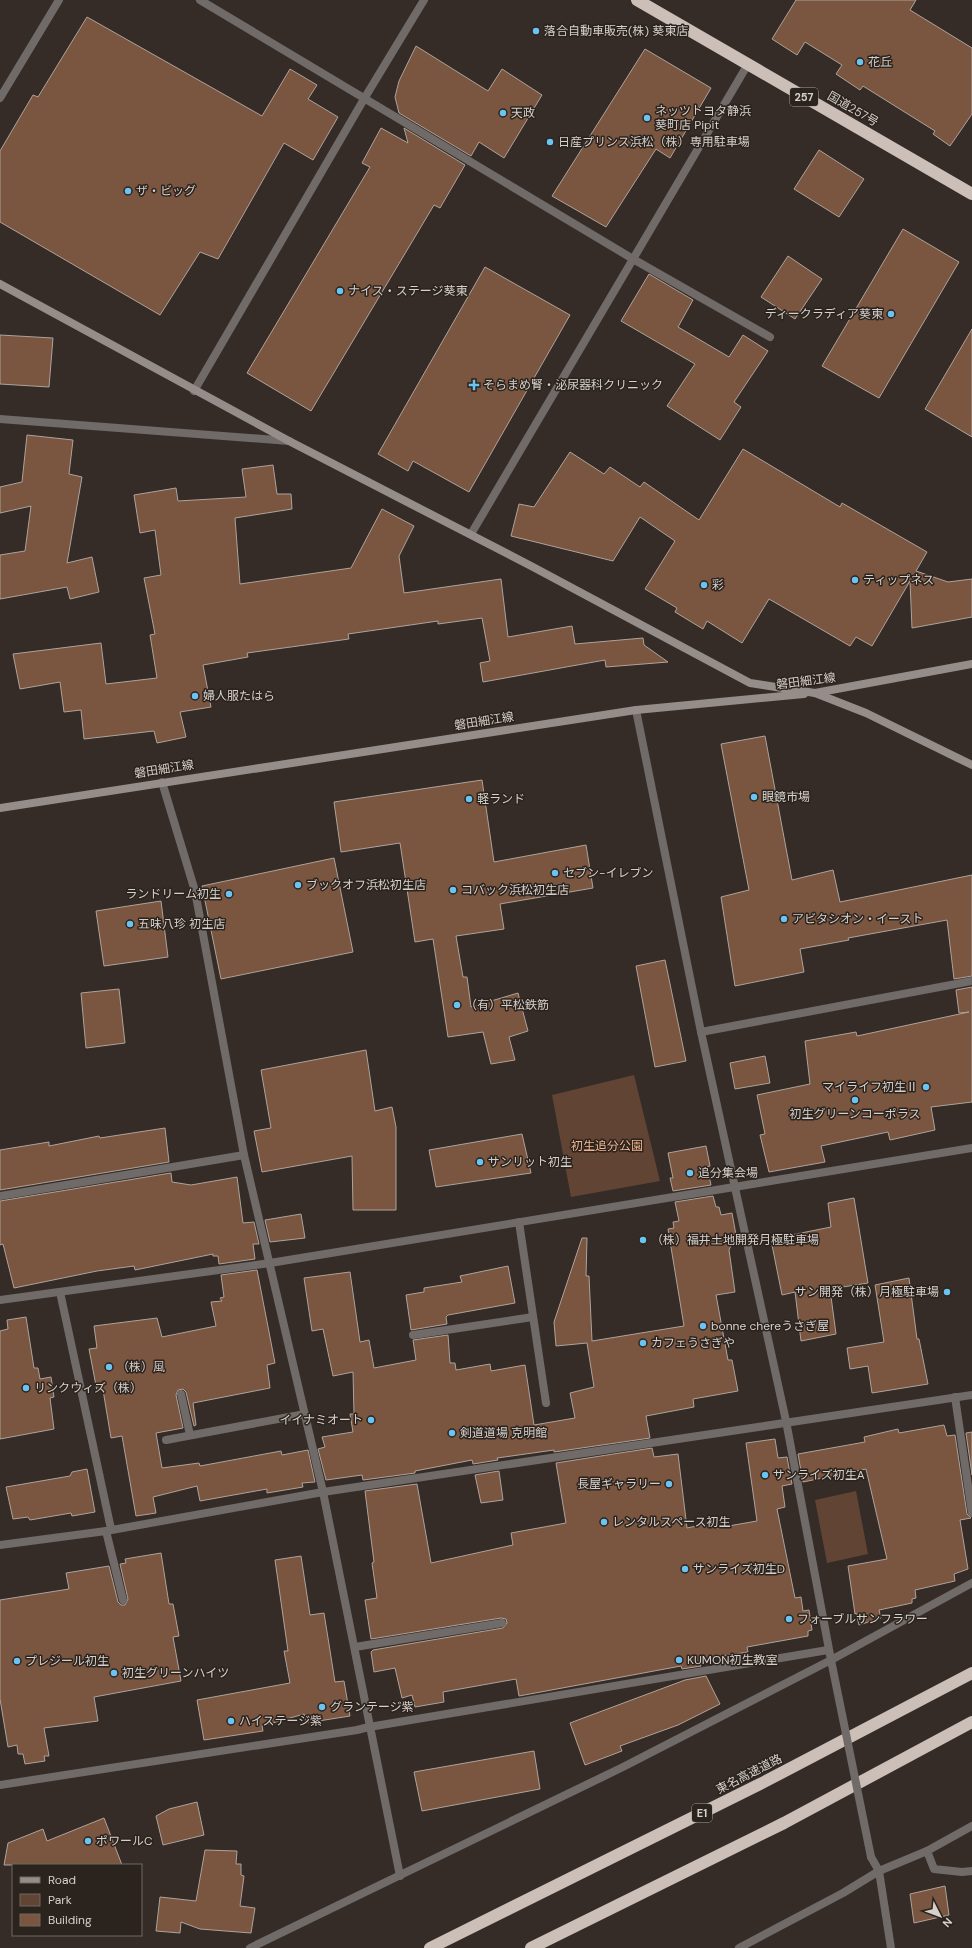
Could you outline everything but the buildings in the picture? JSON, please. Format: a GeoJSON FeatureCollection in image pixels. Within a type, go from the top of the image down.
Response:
{"type":"FeatureCollection","features":[{"type":"Feature","properties":{"kind":"highway","name":"国道257号"},"geometry":{"type":"LineString","coordinates":[[637,0],[972,194]]}},
{"type":"Feature","properties":{"kind":"highway","name":"東名高速道路"},"geometry":{"type":"LineString","coordinates":[[430,1948],[764,1782],[972,1673]]}},
{"type":"Feature","properties":{"kind":"highway"},"geometry":{"type":"LineString","coordinates":[[531,1948],[784,1823],[972,1722]]}},
{"type":"Feature","properties":{"kind":"street"},"geometry":{"type":"LineString","coordinates":[[0,98],[59,0]]}},
{"type":"Feature","properties":{"kind":"street"},"geometry":{"type":"LineString","coordinates":[[200,0],[633,259],[770,337]]}},
{"type":"Feature","properties":{"kind":"street"},"geometry":{"type":"LineString","coordinates":[[194,391],[364,99],[424,0]]}},
{"type":"Feature","properties":{"kind":"street"},"geometry":{"type":"LineString","coordinates":[[471,534],[748,64]]}},
{"type":"Feature","properties":{"kind":"street"},"geometry":{"type":"LineString","coordinates":[[0,284],[194,391],[471,534],[750,683],[815,693],[866,713],[972,765]]}},
{"type":"Feature","properties":{"kind":"street"},"geometry":{"type":"LineString","coordinates":[[0,419],[289,441]]}},
{"type":"Feature","properties":{"kind":"street","name":"磐田細江線"},"geometry":{"type":"LineString","coordinates":[[0,808],[636,710],[815,693],[972,664]]}},
{"type":"Feature","properties":{"kind":"street"},"geometry":{"type":"LineString","coordinates":[[636,710],[701,1032],[786,1421],[828,1650],[871,1857],[879,1871],[891,1948]]}},
{"type":"Feature","properties":{"kind":"street"},"geometry":{"type":"LineString","coordinates":[[162,782],[195,891],[244,1155],[323,1492],[400,1876]]}},
{"type":"Feature","properties":{"kind":"street"},"geometry":{"type":"LineString","coordinates":[[701,1032],[972,981]]}},
{"type":"Feature","properties":{"kind":"street"},"geometry":{"type":"LineString","coordinates":[[0,1300],[270,1263],[972,1148]]}},
{"type":"Feature","properties":{"kind":"street"},"geometry":{"type":"LineString","coordinates":[[0,1196],[244,1155]]}},
{"type":"Feature","properties":{"kind":"street"},"geometry":{"type":"LineString","coordinates":[[519,1222],[546,1403]]}},
{"type":"Feature","properties":{"kind":"street"},"geometry":{"type":"LineString","coordinates":[[60,1292],[123,1600]]}},
{"type":"Feature","properties":{"kind":"street"},"geometry":{"type":"LineString","coordinates":[[413,1335],[533,1317]]}},
{"type":"Feature","properties":{"kind":"street"},"geometry":{"type":"LineString","coordinates":[[181,1394],[190,1435]]}},
{"type":"Feature","properties":{"kind":"street"},"geometry":{"type":"LineString","coordinates":[[0,1545],[108,1530],[323,1492],[786,1421],[972,1395]]}},
{"type":"Feature","properties":{"kind":"street"},"geometry":{"type":"LineString","coordinates":[[955,1397],[972,1513]]}},
{"type":"Feature","properties":{"kind":"street"},"geometry":{"type":"LineString","coordinates":[[166,1440],[305,1414]]}},
{"type":"Feature","properties":{"kind":"street"},"geometry":{"type":"LineString","coordinates":[[250,1948],[624,1767],[831,1660],[972,1583]]}},
{"type":"Feature","properties":{"kind":"street"},"geometry":{"type":"LineString","coordinates":[[355,1647],[502,1622]]}},
{"type":"Feature","properties":{"kind":"street"},"geometry":{"type":"LineString","coordinates":[[0,1785],[357,1730],[828,1650]]}},
{"type":"Feature","properties":{"kind":"street"},"geometry":{"type":"LineString","coordinates":[[739,1948],[831,1900],[879,1871],[927,1851],[972,1826]]}},
{"type":"Feature","properties":{"kind":"street"},"geometry":{"type":"LineString","coordinates":[[927,1851],[934,1869],[962,1872],[972,1871]]}},
{"type":"Feature","properties":{"kind":"green space","name":"初生追分公園"},"geometry":{"type":"Polygon","coordinates":[[[634,1075],[660,1181],[571,1197],[552,1095],[634,1075]]]}},
{"type":"Feature","properties":{"kind":"green space"},"geometry":{"type":"Polygon","coordinates":[[[856,1491],[868,1554],[827,1563],[815,1500],[856,1491]]]}},
{"type":"Feature","properties":{"kind":"place","name":"落合自動車販売(株) 葵東店"},"geometry":{"type":"Point","coordinates":[536,31]}},
{"type":"Feature","properties":{"kind":"place","name":"花丘"},"geometry":{"type":"Point","coordinates":[860,62]}},
{"type":"Feature","properties":{"kind":"place","name":"天政"},"geometry":{"type":"Point","coordinates":[503,113]}},
{"type":"Feature","properties":{"kind":"place","name":"ネッツトヨタ静浜 葵町店 Pipit"},"geometry":{"type":"Point","coordinates":[647,118]}},
{"type":"Feature","properties":{"kind":"place","name":"日産プリンス浜松（株）専用駐車場"},"geometry":{"type":"Point","coordinates":[550,142]}},
{"type":"Feature","properties":{"kind":"place","name":"ザ・ビッグ"},"geometry":{"type":"Point","coordinates":[128,191]}},
{"type":"Feature","properties":{"kind":"place","name":"ナイス・ステージ葵東"},"geometry":{"type":"Point","coordinates":[340,291]}},
{"type":"Feature","properties":{"kind":"place","name":"ディークラディア葵東"},"geometry":{"type":"Point","coordinates":[891,314]}},
{"type":"Feature","properties":{"kind":"place","name":"そらまめ腎・泌尿器科クリニック"},"geometry":{"type":"Point","coordinates":[474,385]}},
{"type":"Feature","properties":{"kind":"place","name":"ティップネス"},"geometry":{"type":"Point","coordinates":[855,580]}},
{"type":"Feature","properties":{"kind":"place","name":"彩"},"geometry":{"type":"Point","coordinates":[704,585]}},
{"type":"Feature","properties":{"kind":"place","name":"婦人服たはら"},"geometry":{"type":"Point","coordinates":[195,696]}},
{"type":"Feature","properties":{"kind":"place","name":"眼鏡市場"},"geometry":{"type":"Point","coordinates":[754,797]}},
{"type":"Feature","properties":{"kind":"place","name":"軽ランド"},"geometry":{"type":"Point","coordinates":[469,799]}},
{"type":"Feature","properties":{"kind":"place","name":"セブン-イレブン"},"geometry":{"type":"Point","coordinates":[555,873]}},
{"type":"Feature","properties":{"kind":"place","name":"ブックオフ浜松初生店"},"geometry":{"type":"Point","coordinates":[298,885]}},
{"type":"Feature","properties":{"kind":"place","name":"コバック浜松初生店"},"geometry":{"type":"Point","coordinates":[453,890]}},
{"type":"Feature","properties":{"kind":"place","name":"ランドリーム初生"},"geometry":{"type":"Point","coordinates":[229,894]}},
{"type":"Feature","properties":{"kind":"place","name":"アビタシオン・イースト"},"geometry":{"type":"Point","coordinates":[784,919]}},
{"type":"Feature","properties":{"kind":"place","name":"五味八珍 初生店"},"geometry":{"type":"Point","coordinates":[130,924]}},
{"type":"Feature","properties":{"kind":"place","name":"（有）平松鉄筋"},"geometry":{"type":"Point","coordinates":[457,1005]}},
{"type":"Feature","properties":{"kind":"place","name":"マイライフ初生Ⅱ"},"geometry":{"type":"Point","coordinates":[926,1087]}},
{"type":"Feature","properties":{"kind":"place","name":"初生グリーンコーポラス"},"geometry":{"type":"Point","coordinates":[855,1100]}},
{"type":"Feature","properties":{"kind":"place","name":"サンリット初生"},"geometry":{"type":"Point","coordinates":[480,1162]}},
{"type":"Feature","properties":{"kind":"place","name":"追分集会場"},"geometry":{"type":"Point","coordinates":[690,1173]}},
{"type":"Feature","properties":{"kind":"place","name":"（株）福井土地開発月極駐車場"},"geometry":{"type":"Point","coordinates":[643,1240]}},
{"type":"Feature","properties":{"kind":"place","name":"サン開発（株）月極駐車場"},"geometry":{"type":"Point","coordinates":[947,1292]}},
{"type":"Feature","properties":{"kind":"place","name":"bonne chereうさぎ屋"},"geometry":{"type":"Point","coordinates":[703,1326]}},
{"type":"Feature","properties":{"kind":"place","name":"カフェうさぎや"},"geometry":{"type":"Point","coordinates":[643,1343]}},
{"type":"Feature","properties":{"kind":"place","name":"（株）風"},"geometry":{"type":"Point","coordinates":[109,1367]}},
{"type":"Feature","properties":{"kind":"place","name":"リンクウィズ（株）"},"geometry":{"type":"Point","coordinates":[26,1388]}},
{"type":"Feature","properties":{"kind":"place","name":"イイナミオート"},"geometry":{"type":"Point","coordinates":[371,1420]}},
{"type":"Feature","properties":{"kind":"place","name":"剣道道場 克明館"},"geometry":{"type":"Point","coordinates":[452,1433]}},
{"type":"Feature","properties":{"kind":"place","name":"サンライズ初生A"},"geometry":{"type":"Point","coordinates":[765,1475]}},
{"type":"Feature","properties":{"kind":"place","name":"長屋ギャラリー"},"geometry":{"type":"Point","coordinates":[669,1484]}},
{"type":"Feature","properties":{"kind":"place","name":"レンタルスペース初生"},"geometry":{"type":"Point","coordinates":[604,1522]}},
{"type":"Feature","properties":{"kind":"place","name":"サンライズ初生D"},"geometry":{"type":"Point","coordinates":[685,1569]}},
{"type":"Feature","properties":{"kind":"place","name":"フォーブルサンフラワー"},"geometry":{"type":"Point","coordinates":[789,1619]}},
{"type":"Feature","properties":{"kind":"place","name":"KUMON初生教室"},"geometry":{"type":"Point","coordinates":[679,1660]}},
{"type":"Feature","properties":{"kind":"place","name":"プレジール初生"},"geometry":{"type":"Point","coordinates":[17,1661]}},
{"type":"Feature","properties":{"kind":"place","name":"初生グリーンハイツ"},"geometry":{"type":"Point","coordinates":[114,1673]}},
{"type":"Feature","properties":{"kind":"place","name":"グランテージ紫"},"geometry":{"type":"Point","coordinates":[322,1707]}},
{"type":"Feature","properties":{"kind":"place","name":"ハイステージ紫"},"geometry":{"type":"Point","coordinates":[231,1721]}},
{"type":"Feature","properties":{"kind":"place","name":"ポワールC"},"geometry":{"type":"Point","coordinates":[88,1841]}}]}
